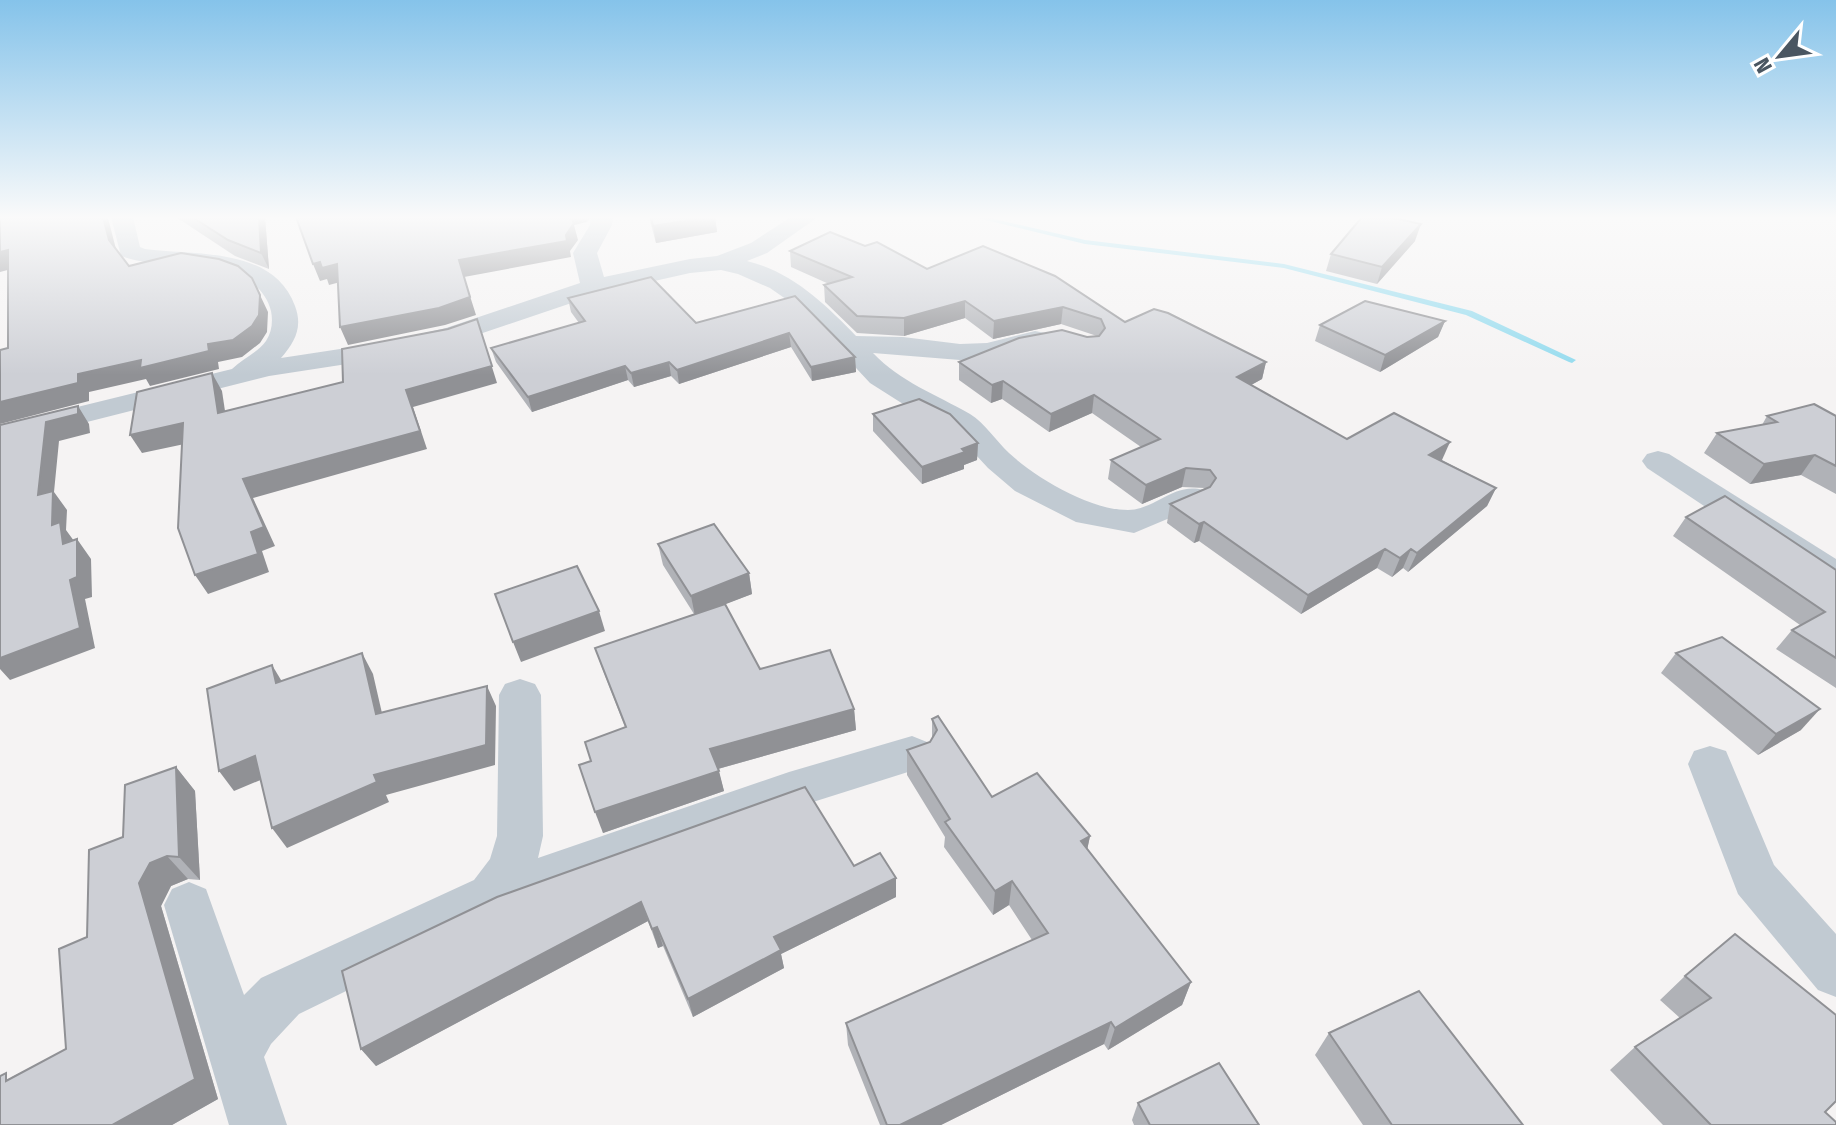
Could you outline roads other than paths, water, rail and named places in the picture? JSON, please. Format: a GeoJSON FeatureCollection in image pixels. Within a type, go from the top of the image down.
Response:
{"type":"FeatureCollection","features":[{"type":"Feature","properties":{"kind":"street"},"geometry":{"type":"LineString","coordinates":[[235,377],[264,360],[280,341],[286,320],[280,294],[265,279],[238,270]]}},
{"type":"Feature","properties":{"kind":"street"},"geometry":{"type":"LineString","coordinates":[[589,270],[594,287]]}},
{"type":"Feature","properties":{"kind":"street"},"geometry":{"type":"LineString","coordinates":[[0,435],[235,377],[453,335],[594,287],[679,270]]}},
{"type":"Feature","properties":{"kind":"street"},"geometry":{"type":"LineString","coordinates":[[748,270],[779,283],[812,305],[880,377],[922,403],[962,422],[999,461],[1027,484],[1088,514],[1134,522],[1191,497]]}},
{"type":"Feature","properties":{"kind":"street"},"geometry":{"type":"LineString","coordinates":[[847,344],[987,351],[1062,335]]}},
{"type":"Feature","properties":{"kind":"street"},"geometry":{"type":"LineString","coordinates":[[1658,461],[1836,576]]}},
{"type":"Feature","properties":{"kind":"street"},"geometry":{"type":"LineString","coordinates":[[491,896],[511,869],[520,836],[520,695]]}},
{"type":"Feature","properties":{"kind":"street"},"geometry":{"type":"LineString","coordinates":[[236,1053],[252,1025],[280,996],[491,896],[789,791],[912,754]]}},
{"type":"Feature","properties":{"kind":"street"},"geometry":{"type":"LineString","coordinates":[[1710,764],[1755,879],[1836,972]]}},
{"type":"Feature","properties":{"kind":"street"},"geometry":{"type":"LineString","coordinates":[[189,905],[258,1125]]}},
{"type":"Feature","properties":{"kind":"waterway"},"geometry":{"type":"LineString","coordinates":[[1298,270],[1469,313],[1572,360]]}}]}
